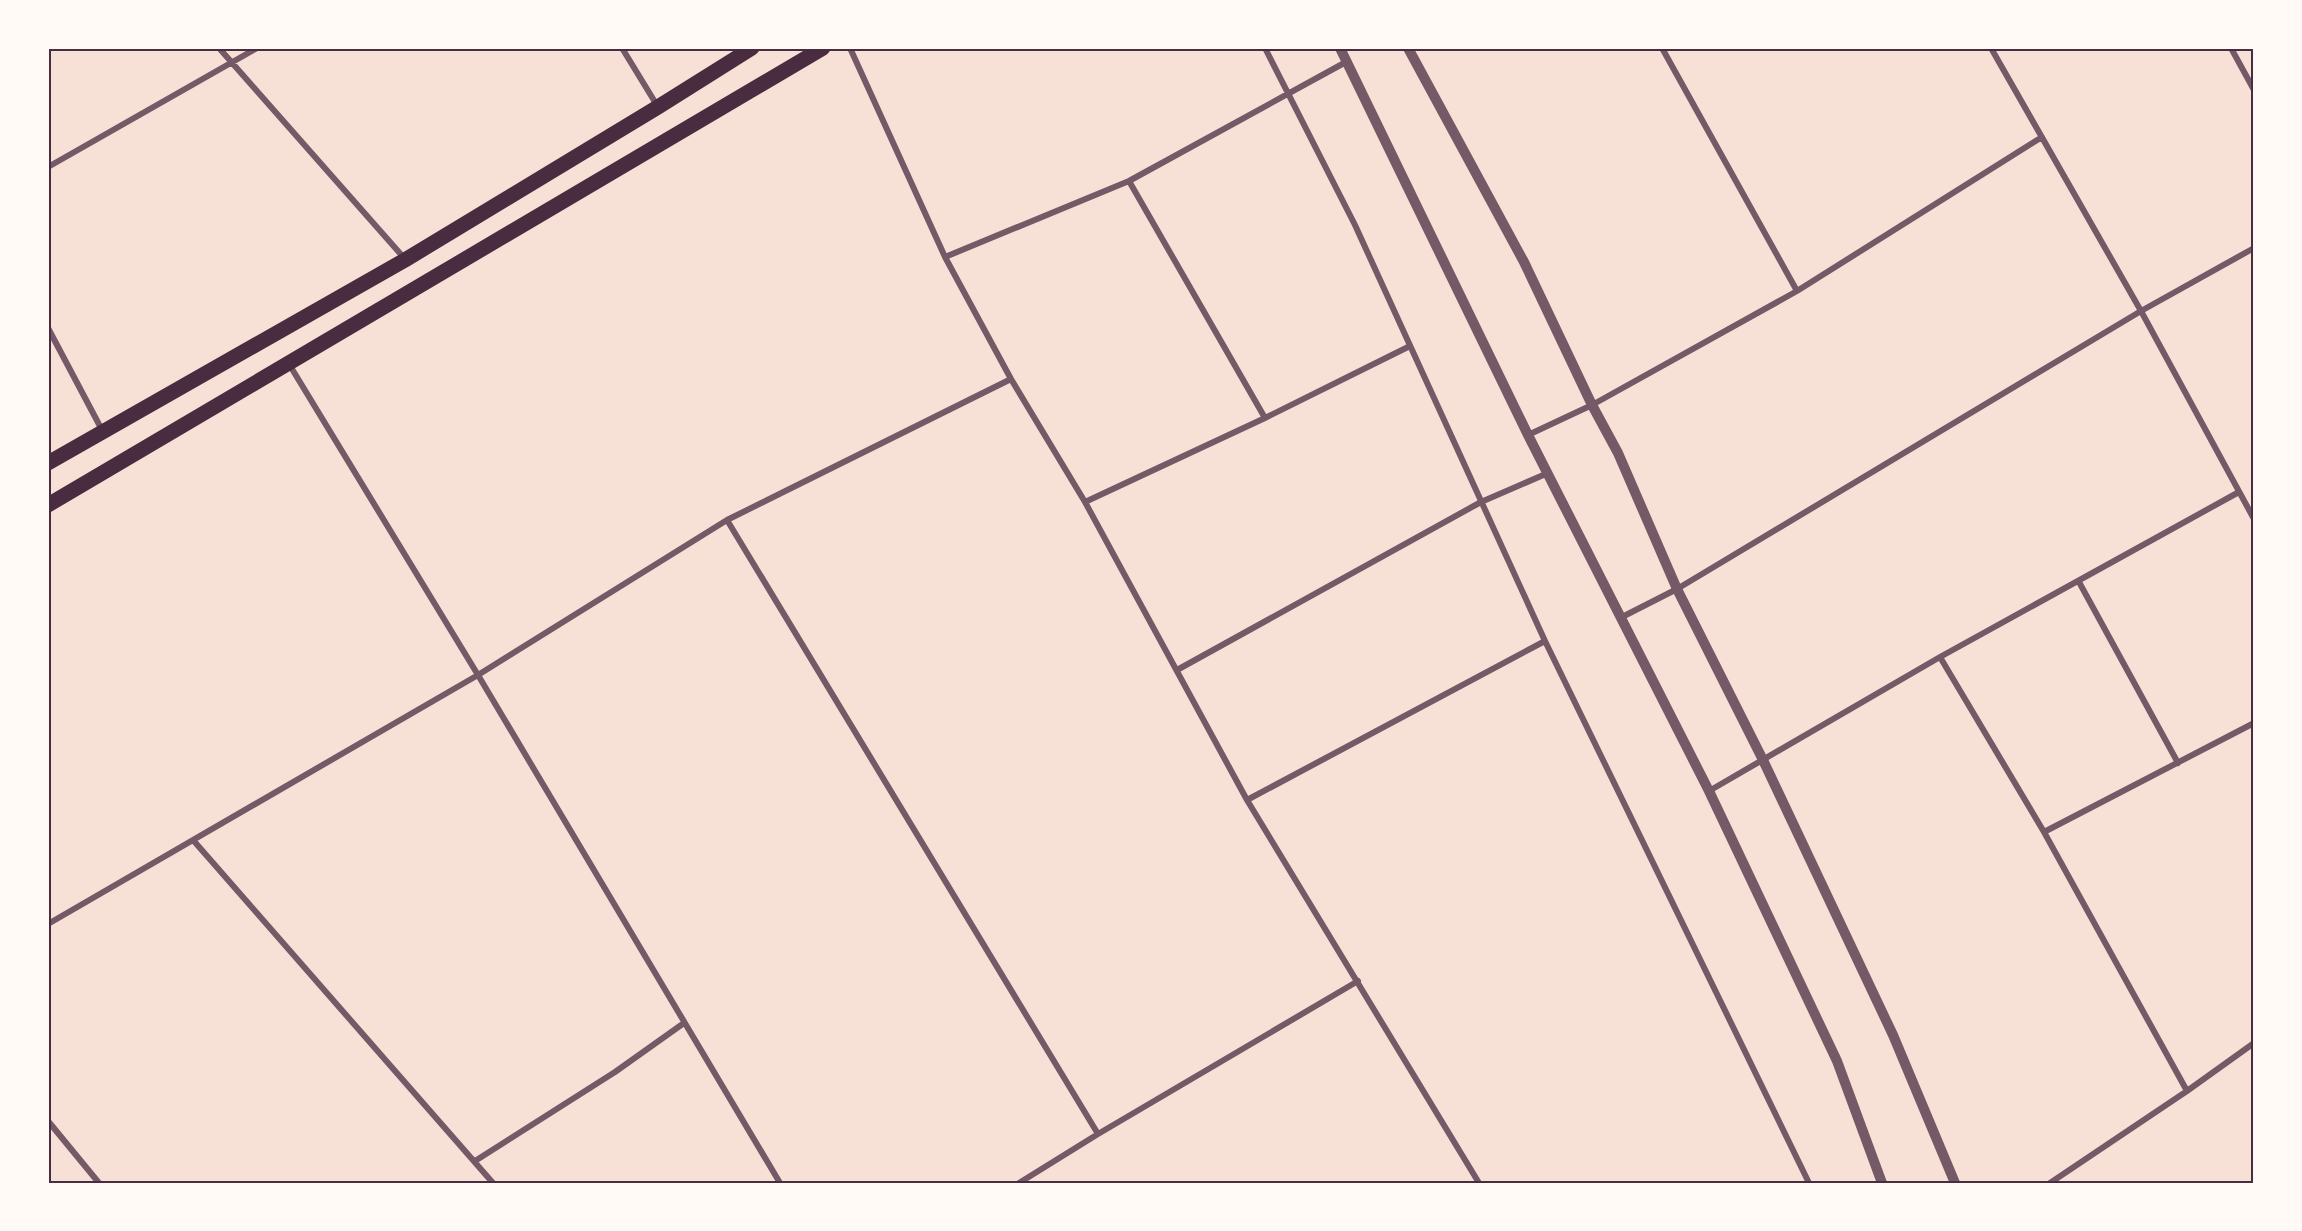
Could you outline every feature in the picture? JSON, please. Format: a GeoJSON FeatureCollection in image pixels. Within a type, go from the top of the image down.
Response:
{"type":"FeatureCollection","features":[{"type":"Feature","properties":{"kind":"main road"},"geometry":{"type":"LineString","coordinates":[[48,462],[405,260],[752,48]]}},
{"type":"Feature","properties":{"kind":"main road"},"geometry":{"type":"LineString","coordinates":[[48,505],[823,48]]}},
{"type":"Feature","properties":{"kind":"street"},"geometry":{"type":"LineString","coordinates":[[219,48],[405,260]]}},
{"type":"Feature","properties":{"kind":"street"},"geometry":{"type":"LineString","coordinates":[[48,167],[256,48]]}},
{"type":"Feature","properties":{"kind":"street"},"geometry":{"type":"LineString","coordinates":[[622,48],[658,107]]}},
{"type":"Feature","properties":{"kind":"street"},"geometry":{"type":"LineString","coordinates":[[850,48],[945,257],[1011,379],[1085,502],[1247,800],[1479,1183]]}},
{"type":"Feature","properties":{"kind":"street"},"geometry":{"type":"LineString","coordinates":[[1265,48],[1355,225],[1545,641],[1809,1183]]}},
{"type":"Feature","properties":{"kind":"street"},"geometry":{"type":"LineString","coordinates":[[1340,48],[1528,435],[1709,791],[1837,1061],[1882,1183]]}},
{"type":"Feature","properties":{"kind":"street"},"geometry":{"type":"LineString","coordinates":[[1408,48],[1524,262],[1592,405],[1618,453],[1677,589],[1763,760],[1893,1035],[1955,1183]]}},
{"type":"Feature","properties":{"kind":"street"},"geometry":{"type":"LineString","coordinates":[[1662,48],[1797,291]]}},
{"type":"Feature","properties":{"kind":"street"},"geometry":{"type":"LineString","coordinates":[[1991,48],[2141,311],[2254,519]]}},
{"type":"Feature","properties":{"kind":"street"},"geometry":{"type":"LineString","coordinates":[[2231,48],[2254,90]]}},
{"type":"Feature","properties":{"kind":"street"},"geometry":{"type":"LineString","coordinates":[[945,257],[1130,181],[1346,62]]}},
{"type":"Feature","properties":{"kind":"street"},"geometry":{"type":"LineString","coordinates":[[1528,435],[1592,405],[1797,291],[2042,137]]}},
{"type":"Feature","properties":{"kind":"street"},"geometry":{"type":"LineString","coordinates":[[1130,181],[1264,418]]}},
{"type":"Feature","properties":{"kind":"street"},"geometry":{"type":"LineString","coordinates":[[1622,617],[1677,589],[2141,311],[2254,248]]}},
{"type":"Feature","properties":{"kind":"street"},"geometry":{"type":"LineString","coordinates":[[48,328],[102,430]]}},
{"type":"Feature","properties":{"kind":"street"},"geometry":{"type":"LineString","coordinates":[[1085,502],[1410,346]]}},
{"type":"Feature","properties":{"kind":"street"},"geometry":{"type":"LineString","coordinates":[[289,364],[478,675],[780,1183]]}},
{"type":"Feature","properties":{"kind":"street"},"geometry":{"type":"LineString","coordinates":[[48,924],[478,675],[727,520],[1011,379]]}},
{"type":"Feature","properties":{"kind":"street"},"geometry":{"type":"LineString","coordinates":[[1177,670],[1481,502],[1548,473]]}},
{"type":"Feature","properties":{"kind":"street"},"geometry":{"type":"LineString","coordinates":[[1709,791],[1940,657],[2239,492]]}},
{"type":"Feature","properties":{"kind":"street"},"geometry":{"type":"LineString","coordinates":[[727,520],[1098,1134]]}},
{"type":"Feature","properties":{"kind":"street"},"geometry":{"type":"LineString","coordinates":[[2079,582],[2178,763]]}},
{"type":"Feature","properties":{"kind":"street"},"geometry":{"type":"LineString","coordinates":[[1247,800],[1545,641]]}},
{"type":"Feature","properties":{"kind":"street"},"geometry":{"type":"LineString","coordinates":[[1940,657],[2044,832],[2187,1091]]}},
{"type":"Feature","properties":{"kind":"street"},"geometry":{"type":"LineString","coordinates":[[2044,832],[2254,723]]}},
{"type":"Feature","properties":{"kind":"street"},"geometry":{"type":"LineString","coordinates":[[193,840],[493,1183]]}},
{"type":"Feature","properties":{"kind":"street"},"geometry":{"type":"LineString","coordinates":[[1019,1183],[1358,981]]}},
{"type":"Feature","properties":{"kind":"street"},"geometry":{"type":"LineString","coordinates":[[476,1161],[615,1072],[684,1023]]}},
{"type":"Feature","properties":{"kind":"street"},"geometry":{"type":"LineString","coordinates":[[2050,1183],[2187,1091],[2254,1042]]}},
{"type":"Feature","properties":{"kind":"street"},"geometry":{"type":"LineString","coordinates":[[48,1120],[99,1183]]}}]}
